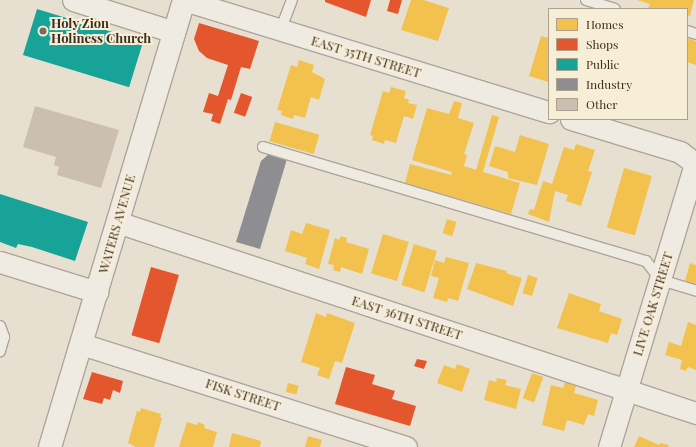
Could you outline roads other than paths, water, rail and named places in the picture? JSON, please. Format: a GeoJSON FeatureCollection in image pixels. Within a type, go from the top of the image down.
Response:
{"type":"FeatureCollection","features":[{"type":"Feature","properties":{"kind":"main road","name":"WATERS AVENUE"},"geometry":{"type":"LineString","coordinates":[[50,447],[184,0]]}},
{"type":"Feature","properties":{"kind":"street"},"geometry":{"type":"LineString","coordinates":[[73,0],[174,32]]}},
{"type":"Feature","properties":{"kind":"street","name":"EAST 35TH STREET"},"geometry":{"type":"LineString","coordinates":[[184,0],[548,112]]}},
{"type":"Feature","properties":{"kind":"street"},"geometry":{"type":"LineString","coordinates":[[574,120],[680,152],[696,163]]}},
{"type":"Feature","properties":{"kind":"street","name":"LIVE OAK STREET"},"geometry":{"type":"LineString","coordinates":[[609,447],[696,163]]}},
{"type":"Feature","properties":{"kind":"street","name":"EAST 36TH STREET"},"geometry":{"type":"LineString","coordinates":[[117,222],[696,413]]}},
{"type":"Feature","properties":{"kind":"street"},"geometry":{"type":"LineString","coordinates":[[0,262],[97,292]]}},
{"type":"Feature","properties":{"kind":"street","name":"FISK STREET"},"geometry":{"type":"LineString","coordinates":[[81,344],[406,447]]}},
{"type":"Feature","properties":{"kind":"lane"},"geometry":{"type":"LineString","coordinates":[[280,30],[292,0]]}},
{"type":"Feature","properties":{"kind":"lane"},"geometry":{"type":"LineString","coordinates":[[586,0],[612,8]]}},
{"type":"Feature","properties":{"kind":"lane"},"geometry":{"type":"LineString","coordinates":[[263,147],[646,261],[661,280],[696,291]]}},
{"type":"Feature","properties":{"kind":"lane"},"geometry":{"type":"LineString","coordinates":[[0,326],[4,337],[0,351]]}},
{"type":"Feature","properties":{"kind":"place","name":"Holy Zion Holiness Church"},"geometry":{"type":"Point","coordinates":[43,31]}}]}
